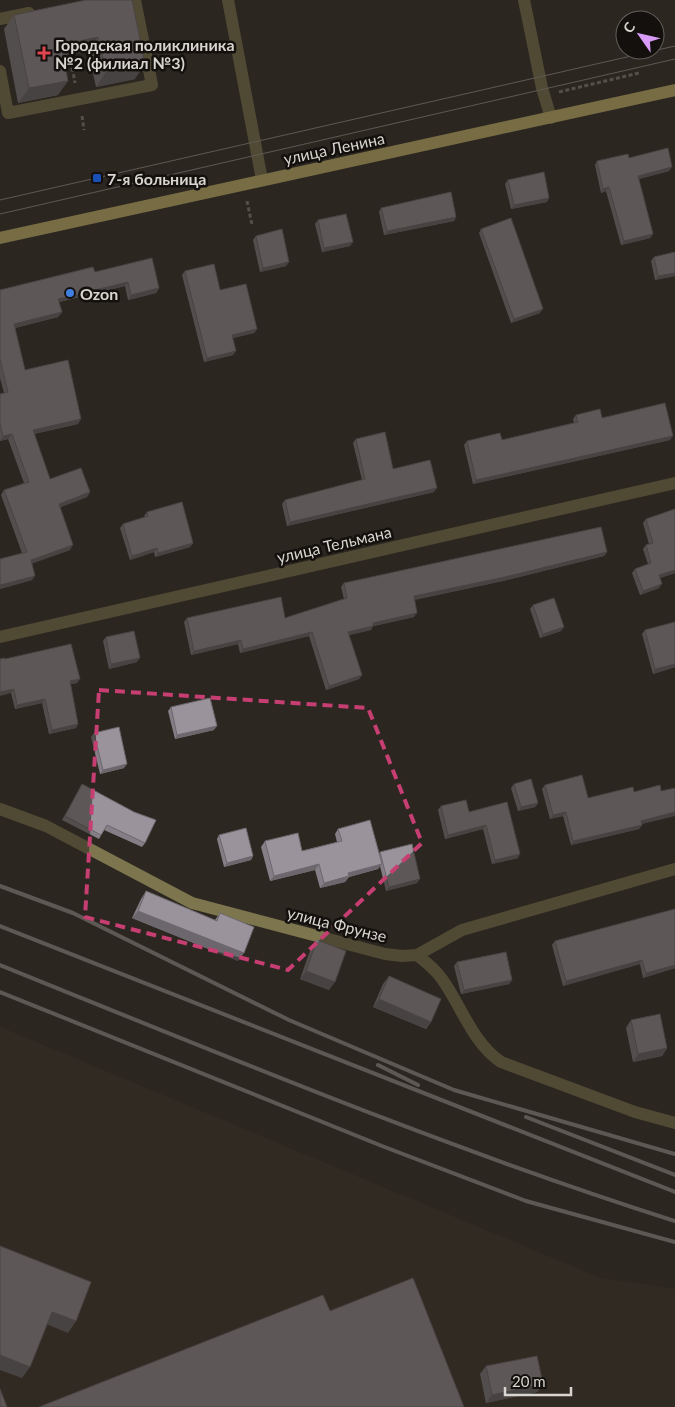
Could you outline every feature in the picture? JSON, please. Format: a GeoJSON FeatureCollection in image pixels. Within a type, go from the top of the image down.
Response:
{"type":"FeatureCollection","features":[{"type":"Feature","properties":{"kind":"main road","name":"улица Ленина"},"geometry":{"type":"LineString","coordinates":[[0,238],[675,90]]}},
{"type":"Feature","properties":{"kind":"street"},"geometry":{"type":"LineString","coordinates":[[0,71],[8,113],[152,85],[135,0]]}},
{"type":"Feature","properties":{"kind":"street"},"geometry":{"type":"LineString","coordinates":[[228,0],[262,180]]}},
{"type":"Feature","properties":{"kind":"street"},"geometry":{"type":"LineString","coordinates":[[524,0],[542,88],[546,95],[551,118]]}},
{"type":"Feature","properties":{"kind":"street"},"geometry":{"type":"LineString","coordinates":[[0,19],[38,11]]}},
{"type":"Feature","properties":{"kind":"street","name":"улица Тельмана"},"geometry":{"type":"LineString","coordinates":[[0,637],[675,483]]}},
{"type":"Feature","properties":{"kind":"street","name":"улица Фрунзе"},"geometry":{"type":"LineString","coordinates":[[0,809],[46,826],[192,903],[385,954],[402,956],[417,955],[462,930],[675,870]]}},
{"type":"Feature","properties":{"kind":"street"},"geometry":{"type":"LineString","coordinates":[[417,955],[441,978],[480,1043],[501,1062],[635,1112],[675,1123]]}},
{"type":"Feature","properties":{"kind":"path"},"geometry":{"type":"LineString","coordinates":[[546,95],[639,73]]}},
{"type":"Feature","properties":{"kind":"highlighted area"},"geometry":{"type":"Polygon","coordinates":[[[99,690],[368,708],[422,843],[288,970],[85,917],[99,690]]]}},
{"type":"Feature","properties":{"kind":"shaded area"},"geometry":{"type":"Polygon","coordinates":[[[0,1027],[600,1278],[675,1289],[675,1407],[0,1407],[0,1027]]]}},
{"type":"Feature","properties":{"kind":"building","name":"Городская поликлиника №2 (филиал №3)"},"geometry":{"type":"Polygon","coordinates":[[[86,0],[132,0],[145,64],[106,72],[98,37],[61,45],[68,81],[29,88],[14,15],[86,0]]]}},
{"type":"Feature","properties":{"kind":"building"},"geometry":{"type":"Polygon","coordinates":[[[668,148],[672,167],[638,176],[653,234],[624,241],[609,187],[603,189],[597,161],[628,154],[629,158],[668,148]]]}},
{"type":"Feature","properties":{"kind":"building"},"geometry":{"type":"Polygon","coordinates":[[[544,172],[549,198],[514,205],[508,180],[544,172]]]}},
{"type":"Feature","properties":{"kind":"building"},"geometry":{"type":"Polygon","coordinates":[[[451,192],[456,217],[387,231],[381,208],[451,192]]]}},
{"type":"Feature","properties":{"kind":"building"},"geometry":{"type":"Polygon","coordinates":[[[346,214],[353,242],[324,248],[318,220],[346,214]]]}},
{"type":"Feature","properties":{"kind":"building"},"geometry":{"type":"Polygon","coordinates":[[[511,218],[543,309],[514,319],[481,229],[511,218]]]}},
{"type":"Feature","properties":{"kind":"building"},"geometry":{"type":"Polygon","coordinates":[[[282,229],[289,262],[263,268],[256,236],[282,229]]]}},
{"type":"Feature","properties":{"kind":"building"},"geometry":{"type":"Polygon","coordinates":[[[675,252],[675,273],[658,276],[654,257],[675,252]]]}},
{"type":"Feature","properties":{"kind":"building"},"geometry":{"type":"Polygon","coordinates":[[[152,258],[159,288],[131,295],[128,282],[58,299],[62,312],[14,324],[25,370],[68,360],[81,419],[33,430],[50,479],[81,468],[90,492],[59,504],[73,545],[31,560],[35,576],[0,585],[0,559],[27,552],[4,490],[29,482],[12,434],[3,436],[0,423],[0,394],[8,392],[0,359],[0,290],[93,267],[95,272],[152,258]]]}},
{"type":"Feature","properties":{"kind":"building"},"geometry":{"type":"Polygon","coordinates":[[[214,264],[220,290],[246,284],[257,329],[232,335],[236,351],[207,358],[185,271],[214,264]]]}},
{"type":"Feature","properties":{"kind":"building"},"geometry":{"type":"Polygon","coordinates":[[[665,403],[673,436],[476,480],[467,441],[500,433],[502,440],[578,422],[576,415],[600,409],[602,418],[665,403]]]}},
{"type":"Feature","properties":{"kind":"building"},"geometry":{"type":"Polygon","coordinates":[[[385,432],[393,469],[430,460],[437,488],[290,522],[285,500],[365,479],[356,439],[385,432]]]}},
{"type":"Feature","properties":{"kind":"building"},"geometry":{"type":"Polygon","coordinates":[[[182,502],[193,543],[158,553],[157,548],[132,556],[123,524],[148,516],[147,512],[182,502]]]}},
{"type":"Feature","properties":{"kind":"building"},"geometry":{"type":"Polygon","coordinates":[[[675,509],[675,570],[659,575],[662,584],[643,591],[635,569],[651,563],[646,545],[653,543],[646,519],[675,509]]]}},
{"type":"Feature","properties":{"kind":"building"},"geometry":{"type":"Polygon","coordinates":[[[601,527],[607,552],[505,577],[414,596],[417,613],[373,623],[373,626],[348,632],[362,675],[329,686],[312,632],[243,649],[241,640],[194,651],[187,618],[281,597],[285,618],[347,598],[344,583],[601,527]]]}},
{"type":"Feature","properties":{"kind":"building"},"geometry":{"type":"Polygon","coordinates":[[[554,598],[564,627],[543,634],[533,605],[554,598]]]}},
{"type":"Feature","properties":{"kind":"building"},"geometry":{"type":"Polygon","coordinates":[[[675,622],[675,664],[655,669],[645,630],[675,622]]]}},
{"type":"Feature","properties":{"kind":"building"},"geometry":{"type":"Polygon","coordinates":[[[134,631],[140,658],[111,664],[106,637],[134,631]]]}},
{"type":"Feature","properties":{"kind":"building"},"geometry":{"type":"Polygon","coordinates":[[[71,644],[80,679],[70,681],[78,724],[52,730],[45,699],[17,705],[14,689],[0,692],[0,659],[71,644]]]}},
{"type":"Feature","properties":{"kind":"building"},"geometry":{"type":"Polygon","coordinates":[[[210,698],[217,726],[177,735],[171,707],[210,698]]]}},
{"type":"Feature","properties":{"kind":"building"},"geometry":{"type":"Polygon","coordinates":[[[119,727],[127,764],[103,770],[94,733],[119,727]]]}},
{"type":"Feature","properties":{"kind":"building"},"geometry":{"type":"Polygon","coordinates":[[[582,775],[588,798],[633,787],[634,792],[660,785],[661,791],[675,788],[675,812],[641,821],[642,825],[573,841],[566,812],[553,815],[545,785],[582,775]]]}},
{"type":"Feature","properties":{"kind":"building"},"geometry":{"type":"Polygon","coordinates":[[[531,779],[538,803],[521,807],[514,784],[531,779]]]}},
{"type":"Feature","properties":{"kind":"building"},"geometry":{"type":"Polygon","coordinates":[[[82,784],[134,812],[156,820],[145,843],[107,825],[101,835],[65,816],[82,784]]]}},
{"type":"Feature","properties":{"kind":"building"},"geometry":{"type":"Polygon","coordinates":[[[466,800],[469,812],[507,802],[520,854],[495,860],[486,825],[448,835],[441,806],[466,800]]]}},
{"type":"Feature","properties":{"kind":"building"},"geometry":{"type":"Polygon","coordinates":[[[370,820],[382,864],[348,873],[349,876],[324,883],[319,864],[274,876],[265,841],[298,833],[302,851],[342,841],[338,829],[370,820]]]}},
{"type":"Feature","properties":{"kind":"building"},"geometry":{"type":"Polygon","coordinates":[[[246,828],[253,856],[227,863],[219,835],[246,828]]]}},
{"type":"Feature","properties":{"kind":"building"},"geometry":{"type":"Polygon","coordinates":[[[412,844],[420,879],[389,887],[380,852],[412,844]]]}},
{"type":"Feature","properties":{"kind":"building"},"geometry":{"type":"Polygon","coordinates":[[[146,891],[217,921],[220,913],[254,927],[244,953],[138,911],[146,891]]]}},
{"type":"Feature","properties":{"kind":"building"},"geometry":{"type":"Polygon","coordinates":[[[675,909],[675,965],[646,973],[642,960],[566,981],[555,941],[675,909]]]}},
{"type":"Feature","properties":{"kind":"building"},"geometry":{"type":"Polygon","coordinates":[[[317,940],[346,951],[335,982],[306,971],[317,940]]]}},
{"type":"Feature","properties":{"kind":"building"},"geometry":{"type":"Polygon","coordinates":[[[506,952],[512,980],[464,990],[457,962],[506,952]]]}},
{"type":"Feature","properties":{"kind":"building"},"geometry":{"type":"Polygon","coordinates":[[[389,976],[441,999],[431,1022],[379,999],[389,976]]]}},
{"type":"Feature","properties":{"kind":"building"},"geometry":{"type":"Polygon","coordinates":[[[660,1014],[667,1048],[638,1054],[631,1020],[660,1014]]]}},
{"type":"Feature","properties":{"kind":"building"},"geometry":{"type":"Polygon","coordinates":[[[0,1246],[91,1282],[76,1321],[52,1312],[30,1367],[0,1355],[0,1246]]]}},
{"type":"Feature","properties":{"kind":"building"},"geometry":{"type":"Polygon","coordinates":[[[413,1278],[464,1407],[39,1407],[323,1295],[330,1311],[413,1278]]]}},
{"type":"Feature","properties":{"kind":"building"},"geometry":{"type":"Polygon","coordinates":[[[537,1356],[543,1384],[492,1395],[486,1366],[537,1356]]]}},
{"type":"Feature","properties":{"kind":"building"},"geometry":{"type":"Polygon","coordinates":[[[0,1389],[7,1407],[0,1407],[0,1389]]]}},
{"type":"Feature","properties":{"kind":"tram line"},"geometry":{"type":"LineString","coordinates":[[0,200],[675,46]]}},
{"type":"Feature","properties":{"kind":"tram line"},"geometry":{"type":"LineString","coordinates":[[0,214],[675,59]]}},
{"type":"Feature","properties":{"kind":"railway"},"geometry":{"type":"LineString","coordinates":[[0,886],[73,913],[289,1020],[454,1090],[675,1154]]}},
{"type":"Feature","properties":{"kind":"railway"},"geometry":{"type":"LineString","coordinates":[[0,926],[675,1192]]}},
{"type":"Feature","properties":{"kind":"railway"},"geometry":{"type":"LineString","coordinates":[[0,965],[419,1132],[589,1193],[675,1221]]}},
{"type":"Feature","properties":{"kind":"railway"},"geometry":{"type":"LineString","coordinates":[[0,992],[382,1146],[526,1201],[675,1242]]}},
{"type":"Feature","properties":{"kind":"railway"},"geometry":{"type":"LineString","coordinates":[[378,1065],[418,1085]]}},
{"type":"Feature","properties":{"kind":"railway"},"geometry":{"type":"LineString","coordinates":[[526,1117],[675,1175]]}},
{"type":"Feature","properties":{"kind":"place","name":"Городская поликлиника №2 (филиал №3)"},"geometry":{"type":"Point","coordinates":[44,53]}},
{"type":"Feature","properties":{"kind":"place","name":"7-я больница"},"geometry":{"type":"Point","coordinates":[97,178]}},
{"type":"Feature","properties":{"kind":"place","name":"Ozon"},"geometry":{"type":"Point","coordinates":[70,293]}}]}
